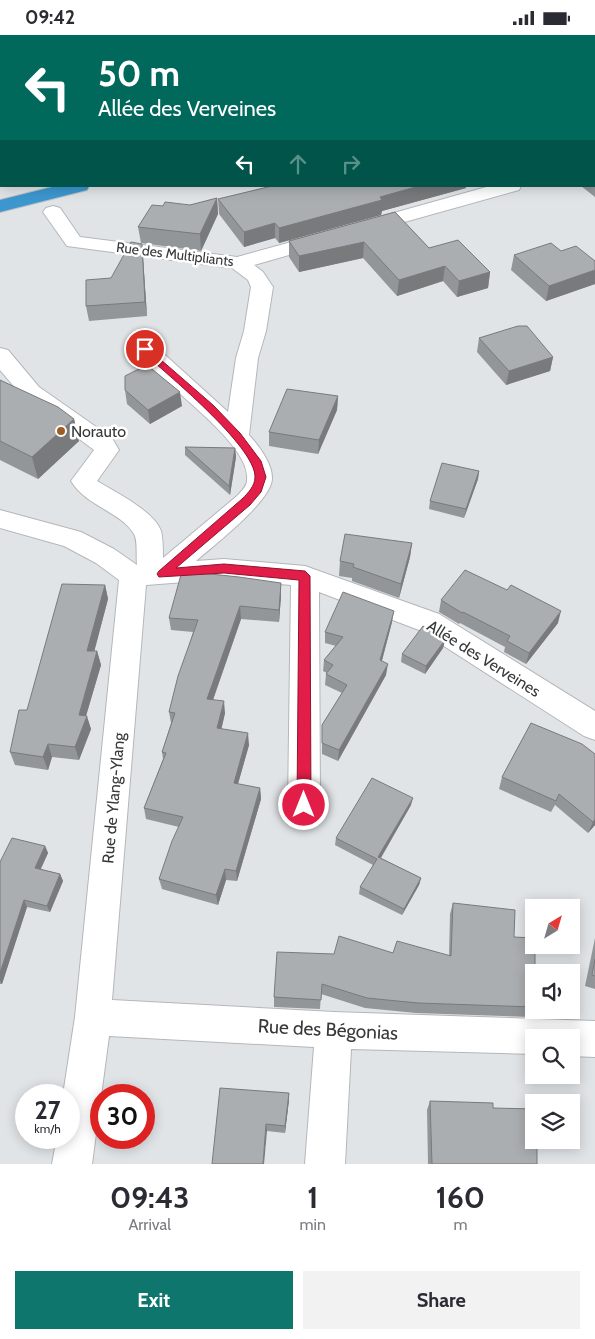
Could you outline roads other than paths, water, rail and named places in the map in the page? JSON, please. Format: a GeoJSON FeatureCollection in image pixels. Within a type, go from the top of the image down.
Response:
{"type":"FeatureCollection","features":[{"type":"Feature","properties":{"kind":"highway"},"geometry":{"type":"LineString","coordinates":[[0,206],[76,187]]}},
{"type":"Feature","properties":{"kind":"street","name":"Rue des Multipliants"},"geometry":{"type":"LineString","coordinates":[[53,212],[74,242],[238,263],[508,187]]}},
{"type":"Feature","properties":{"kind":"street"},"geometry":{"type":"LineString","coordinates":[[236,435],[247,357],[255,331],[262,287],[256,276],[238,263]]}},
{"type":"Feature","properties":{"kind":"street"},"geometry":{"type":"LineString","coordinates":[[0,519],[72,539],[149,575],[256,492],[260,477],[256,461],[236,435],[210,408],[145,349]]}},
{"type":"Feature","properties":{"kind":"street","name":"Rue de Ylang-Ylang"},"geometry":{"type":"LineString","coordinates":[[0,355],[31,392],[103,444],[107,450],[84,481],[88,487],[135,519],[148,531],[149,575],[93,1017],[72,1164]]}},
{"type":"Feature","properties":{"kind":"street","name":"Allée des Verveines"},"geometry":{"type":"LineString","coordinates":[[149,575],[224,569],[305,576],[429,622],[595,727]]}},
{"type":"Feature","properties":{"kind":"street"},"geometry":{"type":"LineString","coordinates":[[304,805],[305,576]]}},
{"type":"Feature","properties":{"kind":"street","name":"Rue des Bégonias"},"geometry":{"type":"LineString","coordinates":[[93,1017],[334,1030],[525,1036]]}},
{"type":"Feature","properties":{"kind":"street"},"geometry":{"type":"LineString","coordinates":[[325,1164],[334,1030]]}},
{"type":"Feature","properties":{"kind":"street"},"geometry":{"type":"LineString","coordinates":[[580,1038],[595,1039]]}},
{"type":"Feature","properties":{"kind":"place","name":"Norauto"},"geometry":{"type":"Point","coordinates":[61,431]}}]}
